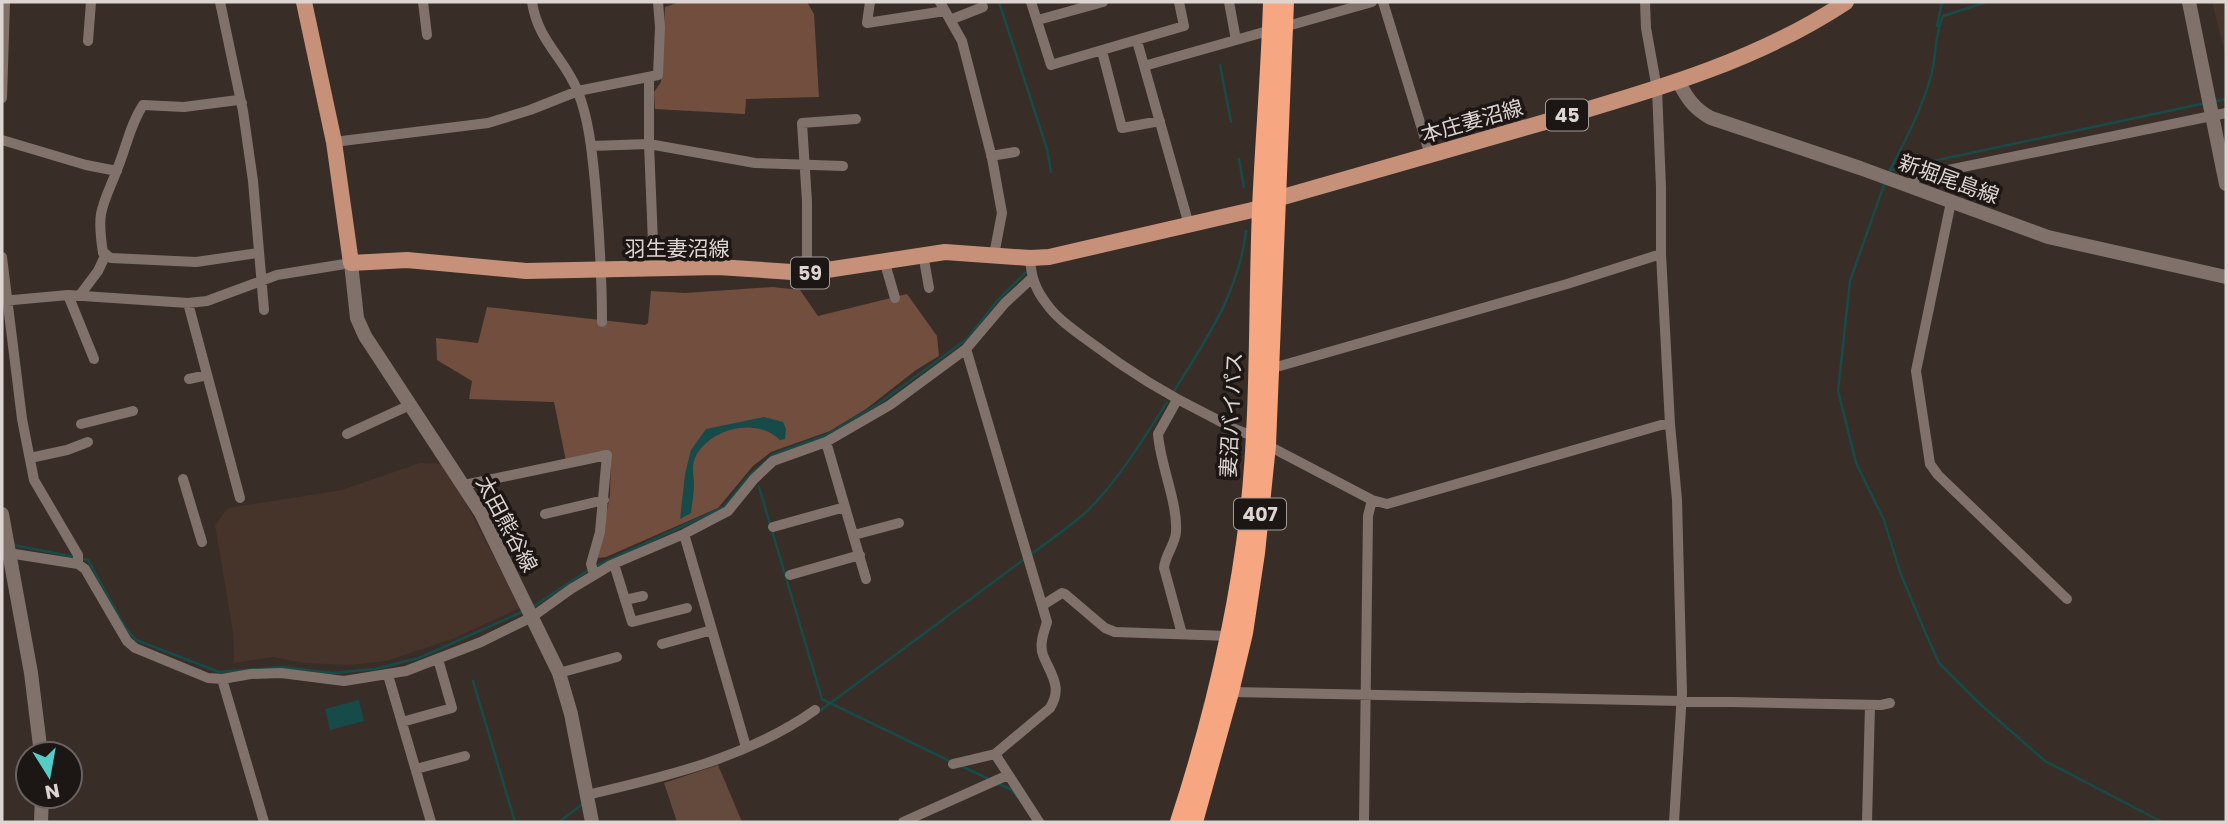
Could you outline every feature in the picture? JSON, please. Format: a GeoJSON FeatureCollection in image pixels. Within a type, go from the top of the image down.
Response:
{"type":"FeatureCollection","features":[{"type":"Feature","properties":{"kind":"highway","name":"妻沼バイパス"},"geometry":{"type":"LineString","coordinates":[[1194,822],[1206,785],[1244,633],[1256,553],[1277,28],[1272,2]]}},
{"type":"Feature","properties":{"kind":"highway","name":"妻沼バイパス"},"geometry":{"type":"LineString","coordinates":[[1277,28],[1285,2]]}},
{"type":"Feature","properties":{"kind":"highway","name":"妻沼バイパス"},"geometry":{"type":"LineString","coordinates":[[1179,822],[1196,768],[1229,636],[1261,440],[1270,365],[1269,203]]}},
{"type":"Feature","properties":{"kind":"main road"},"geometry":{"type":"LineString","coordinates":[[304,2],[334,142],[351,263]]}},
{"type":"Feature","properties":{"kind":"main road","name":"本庄妻沼線"},"geometry":{"type":"LineString","coordinates":[[1269,203],[1657,89],[1765,47],[1821,19],[1846,2]]}},
{"type":"Feature","properties":{"kind":"main road"},"geometry":{"type":"LineString","coordinates":[[2189,2],[2219,114],[2226,184]]}},
{"type":"Feature","properties":{"kind":"main road","name":"新堀尾島線"},"geometry":{"type":"LineString","coordinates":[[1678,81],[1688,100],[1697,110],[1711,118],[2048,237],[2226,277]]}},
{"type":"Feature","properties":{"kind":"main road","name":"羽生妻沼線"},"geometry":{"type":"LineString","coordinates":[[351,263],[407,260],[512,270],[719,267],[807,273],[945,252],[1030,258],[1070,254],[1269,203]]}},
{"type":"Feature","properties":{"kind":"main road","name":"太田熊谷線"},"geometry":{"type":"LineString","coordinates":[[351,263],[357,318],[371,348],[464,485],[486,523],[559,673],[571,714],[592,822]]}},
{"type":"Feature","properties":{"kind":"main road"},"geometry":{"type":"LineString","coordinates":[[2,514],[6,548],[31,673],[39,740]]}},
{"type":"Feature","properties":{"kind":"street"},"geometry":{"type":"LineString","coordinates":[[2,98],[5,2]]}},
{"type":"Feature","properties":{"kind":"street"},"geometry":{"type":"LineString","coordinates":[[88,41],[91,2]]}},
{"type":"Feature","properties":{"kind":"street"},"geometry":{"type":"LineString","coordinates":[[220,2],[242,103],[253,181],[264,310]]}},
{"type":"Feature","properties":{"kind":"street"},"geometry":{"type":"LineString","coordinates":[[423,2],[427,35]]}},
{"type":"Feature","properties":{"kind":"street"},"geometry":{"type":"LineString","coordinates":[[531,2],[534,20],[540,32],[578,90],[591,146],[602,270],[603,322]]}},
{"type":"Feature","properties":{"kind":"street"},"geometry":{"type":"LineString","coordinates":[[334,142],[488,123],[512,117],[578,90],[658,75],[659,2]]}},
{"type":"Feature","properties":{"kind":"street"},"geometry":{"type":"LineString","coordinates":[[870,2],[867,23],[983,7]]}},
{"type":"Feature","properties":{"kind":"street"},"geometry":{"type":"LineString","coordinates":[[1031,2],[1051,65],[1184,26],[1179,2]]}},
{"type":"Feature","properties":{"kind":"street"},"geometry":{"type":"LineString","coordinates":[[1038,20],[1103,2]]}},
{"type":"Feature","properties":{"kind":"street"},"geometry":{"type":"LineString","coordinates":[[1229,2],[1236,40]]}},
{"type":"Feature","properties":{"kind":"street"},"geometry":{"type":"LineString","coordinates":[[1144,66],[1372,2]]}},
{"type":"Feature","properties":{"kind":"street"},"geometry":{"type":"LineString","coordinates":[[1383,2],[1430,155]]}},
{"type":"Feature","properties":{"kind":"street"},"geometry":{"type":"LineString","coordinates":[[1645,2],[1646,28],[1657,89],[1661,254],[1677,500],[1682,693],[1674,822]]}},
{"type":"Feature","properties":{"kind":"street"},"geometry":{"type":"LineString","coordinates":[[945,11],[962,41],[997,181],[1002,213],[994,255]]}},
{"type":"Feature","properties":{"kind":"street"},"geometry":{"type":"LineString","coordinates":[[1137,41],[1189,225]]}},
{"type":"Feature","properties":{"kind":"street"},"geometry":{"type":"LineString","coordinates":[[1102,51],[1122,128],[1160,121]]}},
{"type":"Feature","properties":{"kind":"street"},"geometry":{"type":"LineString","coordinates":[[649,78],[654,267]]}},
{"type":"Feature","properties":{"kind":"street"},"geometry":{"type":"LineString","coordinates":[[242,103],[238,100],[184,107],[143,105],[130,126],[101,215],[101,239],[103,253],[111,258],[196,262],[258,253]]}},
{"type":"Feature","properties":{"kind":"street"},"geometry":{"type":"LineString","coordinates":[[1907,186],[1919,176],[2219,114]]}},
{"type":"Feature","properties":{"kind":"street"},"geometry":{"type":"LineString","coordinates":[[807,273],[807,202],[802,123],[856,119]]}},
{"type":"Feature","properties":{"kind":"street"},"geometry":{"type":"LineString","coordinates":[[2,140],[86,165],[117,171]]}},
{"type":"Feature","properties":{"kind":"street"},"geometry":{"type":"LineString","coordinates":[[591,146],[649,144],[755,163],[843,166]]}},
{"type":"Feature","properties":{"kind":"street"},"geometry":{"type":"LineString","coordinates":[[991,156],[1015,152]]}},
{"type":"Feature","properties":{"kind":"street"},"geometry":{"type":"LineString","coordinates":[[997,181],[1009,183]]}},
{"type":"Feature","properties":{"kind":"street"},"geometry":{"type":"LineString","coordinates":[[1951,202],[1916,371],[1930,464],[1938,475],[2067,599]]}},
{"type":"Feature","properties":{"kind":"street"},"geometry":{"type":"LineString","coordinates":[[80,295],[106,254]]}},
{"type":"Feature","properties":{"kind":"street"},"geometry":{"type":"LineString","coordinates":[[923,254],[929,288]]}},
{"type":"Feature","properties":{"kind":"street"},"geometry":{"type":"LineString","coordinates":[[1270,365],[1280,366],[1567,284],[1661,254]]}},
{"type":"Feature","properties":{"kind":"street"},"geometry":{"type":"LineString","coordinates":[[2,257],[4,301],[34,480],[78,555],[78,564]]}},
{"type":"Feature","properties":{"kind":"street"},"geometry":{"type":"LineString","coordinates":[[1030,258],[1032,278],[1047,305],[1068,326],[1132,372],[1177,400],[1261,440],[1372,500],[1387,504],[1670,424]]}},
{"type":"Feature","properties":{"kind":"street"},"geometry":{"type":"LineString","coordinates":[[884,260],[895,298]]}},
{"type":"Feature","properties":{"kind":"street"},"geometry":{"type":"LineString","coordinates":[[4,301],[80,295],[188,303],[207,301],[278,275],[351,263]]}},
{"type":"Feature","properties":{"kind":"street"},"geometry":{"type":"LineString","coordinates":[[6,548],[78,564],[85,569],[121,633],[135,648],[208,678],[281,673],[344,681],[388,676],[481,642],[532,617],[593,569],[614,564],[684,534],[728,511],[773,461],[826,442],[890,405],[966,349],[1005,303],[1032,278]]}},
{"type":"Feature","properties":{"kind":"street"},"geometry":{"type":"LineString","coordinates":[[68,295],[94,359]]}},
{"type":"Feature","properties":{"kind":"street"},"geometry":{"type":"LineString","coordinates":[[188,303],[240,498]]}},
{"type":"Feature","properties":{"kind":"street"},"geometry":{"type":"LineString","coordinates":[[953,764],[995,754],[1050,708],[1055,700],[1054,675],[1043,655],[1041,645],[1047,622],[1043,605],[966,349]]}},
{"type":"Feature","properties":{"kind":"street"},"geometry":{"type":"LineString","coordinates":[[189,379],[207,375]]}},
{"type":"Feature","properties":{"kind":"street"},"geometry":{"type":"LineString","coordinates":[[1177,400],[1158,433],[1176,525],[1174,541],[1164,568],[1182,634]]}},
{"type":"Feature","properties":{"kind":"street"},"geometry":{"type":"LineString","coordinates":[[347,433],[410,405]]}},
{"type":"Feature","properties":{"kind":"street"},"geometry":{"type":"LineString","coordinates":[[81,424],[133,411]]}},
{"type":"Feature","properties":{"kind":"street"},"geometry":{"type":"LineString","coordinates":[[30,458],[67,450],[88,442]]}},
{"type":"Feature","properties":{"kind":"street"},"geometry":{"type":"LineString","coordinates":[[826,442],[866,579]]}},
{"type":"Feature","properties":{"kind":"street"},"geometry":{"type":"LineString","coordinates":[[464,485],[607,455],[604,500],[593,569]]}},
{"type":"Feature","properties":{"kind":"street"},"geometry":{"type":"LineString","coordinates":[[183,478],[202,542]]}},
{"type":"Feature","properties":{"kind":"street"},"geometry":{"type":"LineString","coordinates":[[545,514],[604,500]]}},
{"type":"Feature","properties":{"kind":"street"},"geometry":{"type":"LineString","coordinates":[[1364,822],[1368,516],[1372,500]]}},
{"type":"Feature","properties":{"kind":"street"},"geometry":{"type":"LineString","coordinates":[[773,527],[845,507]]}},
{"type":"Feature","properties":{"kind":"street"},"geometry":{"type":"LineString","coordinates":[[854,535],[899,523]]}},
{"type":"Feature","properties":{"kind":"street"},"geometry":{"type":"LineString","coordinates":[[684,534],[746,747]]}},
{"type":"Feature","properties":{"kind":"street"},"geometry":{"type":"LineString","coordinates":[[790,575],[860,555]]}},
{"type":"Feature","properties":{"kind":"street"},"geometry":{"type":"LineString","coordinates":[[614,564],[632,622],[687,608]]}},
{"type":"Feature","properties":{"kind":"street"},"geometry":{"type":"LineString","coordinates":[[1043,605],[1062,593],[1105,628],[1115,632],[1229,636]]}},
{"type":"Feature","properties":{"kind":"street"},"geometry":{"type":"LineString","coordinates":[[625,600],[643,596]]}},
{"type":"Feature","properties":{"kind":"street"},"geometry":{"type":"LineString","coordinates":[[662,644],[712,630]]}},
{"type":"Feature","properties":{"kind":"street"},"geometry":{"type":"LineString","coordinates":[[559,673],[617,657]]}},
{"type":"Feature","properties":{"kind":"street"},"geometry":{"type":"LineString","coordinates":[[402,722],[452,708],[438,659]]}},
{"type":"Feature","properties":{"kind":"street"},"geometry":{"type":"LineString","coordinates":[[388,676],[431,822]]}},
{"type":"Feature","properties":{"kind":"street"},"geometry":{"type":"LineString","coordinates":[[222,679],[264,822]]}},
{"type":"Feature","properties":{"kind":"street"},"geometry":{"type":"LineString","coordinates":[[1230,692],[1680,703],[1890,703]]}},
{"type":"Feature","properties":{"kind":"street"},"geometry":{"type":"LineString","coordinates":[[1867,822],[1870,705]]}},
{"type":"Feature","properties":{"kind":"street"},"geometry":{"type":"LineString","coordinates":[[587,795],[688,768],[746,747],[779,733],[815,709]]}},
{"type":"Feature","properties":{"kind":"street"},"geometry":{"type":"LineString","coordinates":[[995,754],[1039,822]]}},
{"type":"Feature","properties":{"kind":"street"},"geometry":{"type":"LineString","coordinates":[[416,769],[465,756]]}},
{"type":"Feature","properties":{"kind":"street"},"geometry":{"type":"LineString","coordinates":[[903,822],[1008,775]]}},
{"type":"Feature","properties":{"kind":"shaded area"},"geometry":{"type":"Polygon","coordinates":[[[680,2],[807,2],[814,14],[819,97],[746,99],[745,114],[655,109],[654,92],[661,82],[665,7],[680,2]]]}},
{"type":"Feature","properties":{"kind":"shaded area"},"geometry":{"type":"Polygon","coordinates":[[[2212,2],[2226,2],[2226,57],[2212,2]]]}},
{"type":"Feature","properties":{"kind":"shaded area"},"geometry":{"type":"Polygon","coordinates":[[[773,287],[800,290],[818,316],[907,294],[937,336],[939,356],[916,370],[866,409],[830,431],[771,452],[753,466],[718,508],[606,557],[598,558],[610,495],[611,452],[566,461],[554,402],[469,399],[472,381],[437,360],[436,338],[478,343],[487,307],[645,325],[648,323],[651,291],[685,293],[773,287]]]}},
{"type":"Feature","properties":{"kind":"shaded area"},"geometry":{"type":"Polygon","coordinates":[[[420,463],[442,464],[467,505],[520,608],[455,638],[386,661],[349,665],[305,663],[273,657],[234,663],[233,632],[215,525],[228,508],[342,490],[420,463]]]}},
{"type":"Feature","properties":{"kind":"shaded area"},"geometry":{"type":"Polygon","coordinates":[[[718,765],[742,822],[677,822],[664,783],[718,765]]]}},
{"type":"Feature","properties":{"kind":"water"},"geometry":{"type":"Polygon","coordinates":[[[764,417],[783,422],[786,429],[785,439],[780,440],[770,433],[746,428],[721,433],[710,440],[695,458],[691,513],[680,519],[685,474],[691,450],[706,429],[764,417]]]}},
{"type":"Feature","properties":{"kind":"water"},"geometry":{"type":"Polygon","coordinates":[[[359,700],[364,721],[330,730],[325,709],[359,700]]]}},
{"type":"Feature","properties":{"kind":"waterway"},"geometry":{"type":"LineString","coordinates":[[999,2],[1047,149],[1051,172]]}},
{"type":"Feature","properties":{"kind":"waterway"},"geometry":{"type":"LineString","coordinates":[[1937,26],[1942,2]]}},
{"type":"Feature","properties":{"kind":"waterway"},"geometry":{"type":"LineString","coordinates":[[1889,172],[1913,125],[1927,88],[1943,16],[1987,2]]}},
{"type":"Feature","properties":{"kind":"waterway"},"geometry":{"type":"LineString","coordinates":[[1220,65],[1231,122]]}},
{"type":"Feature","properties":{"kind":"waterway"},"geometry":{"type":"LineString","coordinates":[[2216,101],[2226,99]]}},
{"type":"Feature","properties":{"kind":"waterway"},"geometry":{"type":"LineString","coordinates":[[1891,170],[2206,103]]}},
{"type":"Feature","properties":{"kind":"waterway"},"geometry":{"type":"LineString","coordinates":[[1239,159],[1244,187]]}},
{"type":"Feature","properties":{"kind":"waterway"},"geometry":{"type":"LineString","coordinates":[[1885,182],[1850,281],[1838,391],[1856,463],[1884,520],[1900,572],[1925,632],[1939,663],[1979,703],[2045,761],[2162,822]]}},
{"type":"Feature","properties":{"kind":"waterway"},"geometry":{"type":"LineString","coordinates":[[1174,391],[1229,295],[1246,231]]}},
{"type":"Feature","properties":{"kind":"waterway"},"geometry":{"type":"LineString","coordinates":[[596,566],[724,507],[749,476],[774,454],[827,435],[878,404],[967,339],[997,301],[1025,273]]}},
{"type":"Feature","properties":{"kind":"waterway"},"geometry":{"type":"LineString","coordinates":[[1033,553],[1079,518],[1108,488],[1167,402]]}},
{"type":"Feature","properties":{"kind":"waterway"},"geometry":{"type":"LineString","coordinates":[[759,487],[822,699],[950,761]]}},
{"type":"Feature","properties":{"kind":"waterway"},"geometry":{"type":"LineString","coordinates":[[13,545],[75,557]]}},
{"type":"Feature","properties":{"kind":"waterway"},"geometry":{"type":"LineString","coordinates":[[82,559],[88,560],[125,627],[136,640],[219,672],[282,667],[333,673],[375,669],[419,658],[522,612]]}},
{"type":"Feature","properties":{"kind":"waterway"},"geometry":{"type":"LineString","coordinates":[[817,713],[1023,560]]}},
{"type":"Feature","properties":{"kind":"waterway"},"geometry":{"type":"LineString","coordinates":[[531,608],[590,569]]}},
{"type":"Feature","properties":{"kind":"waterway"},"geometry":{"type":"LineString","coordinates":[[473,681],[515,822]]}},
{"type":"Feature","properties":{"kind":"waterway"},"geometry":{"type":"LineString","coordinates":[[959,765],[991,780]]}},
{"type":"Feature","properties":{"kind":"waterway"},"geometry":{"type":"LineString","coordinates":[[997,783],[1012,790],[1017,797]]}},
{"type":"Feature","properties":{"kind":"waterway"},"geometry":{"type":"LineString","coordinates":[[559,822],[584,803]]}}]}
